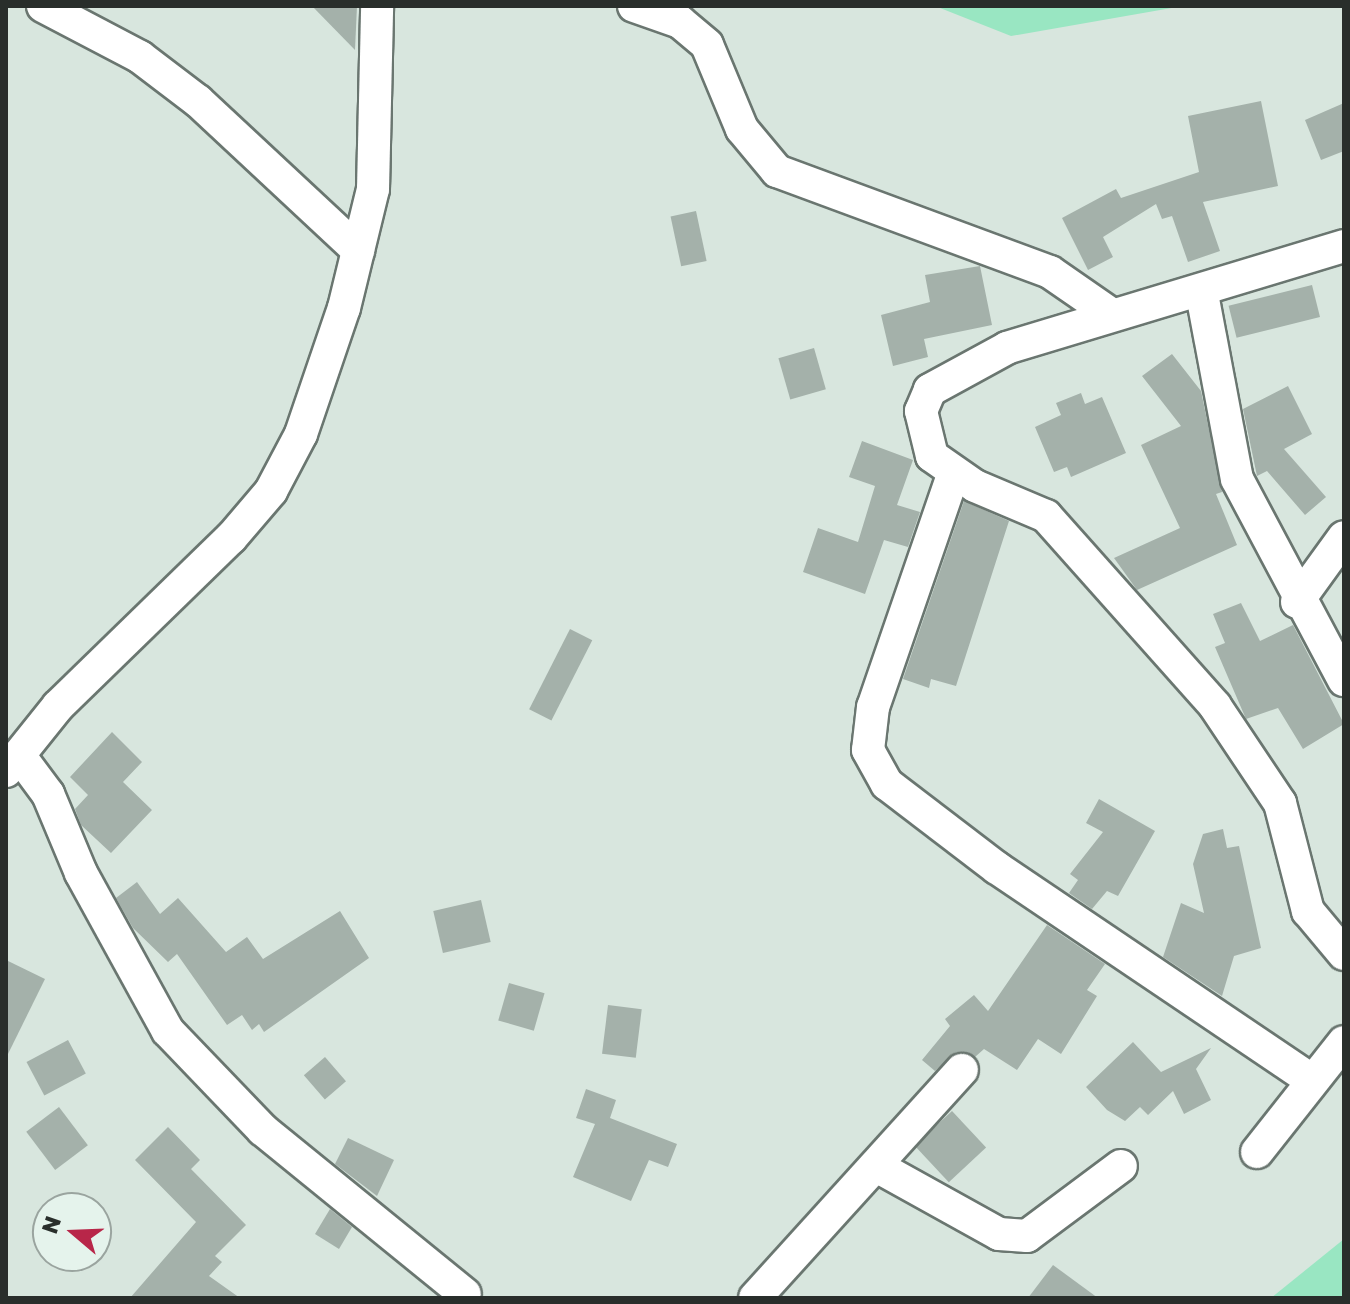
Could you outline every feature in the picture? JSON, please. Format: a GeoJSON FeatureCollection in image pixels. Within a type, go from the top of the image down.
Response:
{"type":"FeatureCollection","features":[{"type":"Feature","properties":{"kind":"street"},"geometry":{"type":"LineString","coordinates":[[43,6],[140,57],[198,101],[358,250]]}},
{"type":"Feature","properties":{"kind":"street"},"geometry":{"type":"LineString","coordinates":[[377,6],[373,189],[358,250],[301,434],[271,491],[58,706],[13,763],[48,794],[81,873],[168,1031],[263,1130],[465,1294]]}},
{"type":"Feature","properties":{"kind":"street"},"geometry":{"type":"LineString","coordinates":[[634,6],[680,22],[707,45],[742,129],[777,171],[1050,272],[1112,315]]}},
{"type":"Feature","properties":{"kind":"street"},"geometry":{"type":"LineString","coordinates":[[1344,246],[1202,294],[1112,315],[1007,348],[930,390],[922,432],[932,456],[953,475],[1046,516],[1215,706],[1280,803],[1308,911],[1344,954]]}},
{"type":"Feature","properties":{"kind":"street"},"geometry":{"type":"LineString","coordinates":[[1202,294],[1237,479],[1297,602],[1344,680]]}},
{"type":"Feature","properties":{"kind":"street"},"geometry":{"type":"LineString","coordinates":[[953,475],[873,707],[868,750],[887,784],[997,868],[1310,1079]]}},
{"type":"Feature","properties":{"kind":"street"},"geometry":{"type":"LineString","coordinates":[[1297,602],[1344,537]]}},
{"type":"Feature","properties":{"kind":"street"},"geometry":{"type":"LineString","coordinates":[[1257,1152],[1310,1079],[1344,1042]]}},
{"type":"Feature","properties":{"kind":"street"},"geometry":{"type":"LineString","coordinates":[[755,1298],[880,1168],[962,1070]]}},
{"type":"Feature","properties":{"kind":"street"},"geometry":{"type":"LineString","coordinates":[[880,1168],[999,1234],[1027,1236],[1121,1166]]}},
{"type":"Feature","properties":{"kind":"green space"},"geometry":{"type":"Polygon","coordinates":[[[935,6],[1183,6],[1011,36],[935,6]]]}},
{"type":"Feature","properties":{"kind":"green space"},"geometry":{"type":"Polygon","coordinates":[[[1344,1239],[1344,1298],[1271,1298],[1344,1239]]]}},
{"type":"Feature","properties":{"kind":"building"},"geometry":{"type":"Polygon","coordinates":[[[312,6],[357,6],[355,50],[312,6]]]}},
{"type":"Feature","properties":{"kind":"building"},"geometry":{"type":"Polygon","coordinates":[[[1261,101],[1278,186],[1203,202],[1220,251],[1188,262],[1172,216],[1162,219],[1156,204],[1103,237],[1113,257],[1088,270],[1062,218],[1116,189],[1121,198],[1199,172],[1188,116],[1261,101]]]}},
{"type":"Feature","properties":{"kind":"building"},"geometry":{"type":"Polygon","coordinates":[[[1344,103],[1344,151],[1321,160],[1305,120],[1344,103]]]}},
{"type":"Feature","properties":{"kind":"building"},"geometry":{"type":"Polygon","coordinates":[[[696,211],[707,261],[681,266],[671,216],[696,211]]]}},
{"type":"Feature","properties":{"kind":"building"},"geometry":{"type":"Polygon","coordinates":[[[980,266],[992,325],[924,339],[928,357],[893,366],[881,315],[930,302],[925,275],[980,266]]]}},
{"type":"Feature","properties":{"kind":"building"},"geometry":{"type":"Polygon","coordinates":[[[1312,285],[1320,317],[1237,338],[1229,306],[1312,285]]]}},
{"type":"Feature","properties":{"kind":"building"},"geometry":{"type":"Polygon","coordinates":[[[814,348],[826,389],[790,400],[778,358],[814,348]]]}},
{"type":"Feature","properties":{"kind":"building"},"geometry":{"type":"Polygon","coordinates":[[[1172,354],[1201,391],[1222,492],[1216,494],[1237,545],[1137,590],[1114,558],[1180,528],[1141,445],[1181,426],[1142,376],[1172,354]]]}},
{"type":"Feature","properties":{"kind":"building"},"geometry":{"type":"Polygon","coordinates":[[[1288,386],[1312,434],[1284,449],[1326,497],[1305,515],[1267,471],[1257,476],[1243,409],[1288,386]]]}},
{"type":"Feature","properties":{"kind":"building"},"geometry":{"type":"Polygon","coordinates":[[[1081,393],[1085,404],[1102,397],[1126,453],[1071,477],[1067,467],[1054,472],[1035,427],[1061,415],[1056,403],[1081,393]]]}},
{"type":"Feature","properties":{"kind":"building"},"geometry":{"type":"Polygon","coordinates":[[[862,441],[913,460],[897,505],[920,512],[908,547],[884,540],[865,594],[803,572],[818,528],[858,542],[875,486],[849,477],[862,441]]]}},
{"type":"Feature","properties":{"kind":"building"},"geometry":{"type":"Polygon","coordinates":[[[964,501],[1009,521],[956,686],[931,679],[929,688],[903,679],[964,501]]]}},
{"type":"Feature","properties":{"kind":"building"},"geometry":{"type":"Polygon","coordinates":[[[1241,603],[1260,641],[1293,625],[1344,724],[1303,749],[1278,708],[1246,719],[1215,647],[1225,643],[1213,614],[1241,603]]]}},
{"type":"Feature","properties":{"kind":"building"},"geometry":{"type":"Polygon","coordinates":[[[570,629],[592,640],[551,721],[529,709],[570,629]]]}},
{"type":"Feature","properties":{"kind":"building"},"geometry":{"type":"Polygon","coordinates":[[[112,732],[142,762],[123,782],[152,810],[111,853],[81,825],[75,809],[88,795],[70,777],[112,732]]]}},
{"type":"Feature","properties":{"kind":"building"},"geometry":{"type":"Polygon","coordinates":[[[1099,799],[1155,831],[1118,896],[1107,891],[1092,909],[1069,893],[1078,880],[1070,874],[1103,832],[1086,823],[1099,799]]]}},
{"type":"Feature","properties":{"kind":"building"},"geometry":{"type":"Polygon","coordinates":[[[1223,829],[1227,848],[1239,846],[1261,948],[1234,956],[1222,996],[1163,957],[1181,903],[1204,913],[1193,864],[1203,834],[1223,829]]]}},
{"type":"Feature","properties":{"kind":"building"},"geometry":{"type":"Polygon","coordinates":[[[137,882],[160,914],[178,898],[226,952],[247,937],[263,959],[340,911],[369,958],[264,1032],[259,1024],[252,1030],[242,1015],[227,1025],[177,954],[168,962],[133,928],[116,898],[137,882]]]}},
{"type":"Feature","properties":{"kind":"building"},"geometry":{"type":"Polygon","coordinates":[[[481,900],[491,942],[443,953],[433,911],[481,900]]]}},
{"type":"Feature","properties":{"kind":"building"},"geometry":{"type":"Polygon","coordinates":[[[1047,925],[1105,964],[1087,990],[1097,996],[1061,1054],[1038,1039],[1017,1070],[984,1049],[975,1057],[956,1052],[935,1071],[922,1060],[950,1026],[945,1019],[974,995],[988,1011],[1047,925]]]}},
{"type":"Feature","properties":{"kind":"building"},"geometry":{"type":"Polygon","coordinates":[[[6,960],[45,979],[6,1058],[6,960]]]}},
{"type":"Feature","properties":{"kind":"building"},"geometry":{"type":"Polygon","coordinates":[[[509,983],[545,993],[534,1031],[498,1020],[509,983]]]}},
{"type":"Feature","properties":{"kind":"building"},"geometry":{"type":"Polygon","coordinates":[[[608,1005],[642,1009],[636,1058],[602,1054],[608,1005]]]}},
{"type":"Feature","properties":{"kind":"building"},"geometry":{"type":"Polygon","coordinates":[[[68,1040],[86,1074],[44,1096],[27,1062],[68,1040]]]}},
{"type":"Feature","properties":{"kind":"building"},"geometry":{"type":"Polygon","coordinates":[[[1133,1042],[1161,1072],[1211,1048],[1196,1069],[1211,1100],[1184,1114],[1173,1091],[1148,1115],[1140,1107],[1125,1121],[1107,1110],[1086,1087],[1133,1042]]]}},
{"type":"Feature","properties":{"kind":"building"},"geometry":{"type":"Polygon","coordinates":[[[325,1057],[346,1081],[325,1100],[304,1075],[325,1057]]]}},
{"type":"Feature","properties":{"kind":"building"},"geometry":{"type":"Polygon","coordinates":[[[586,1089],[616,1100],[610,1118],[677,1144],[668,1167],[649,1160],[631,1201],[573,1177],[595,1124],[576,1118],[586,1089]]]}},
{"type":"Feature","properties":{"kind":"building"},"geometry":{"type":"Polygon","coordinates":[[[59,1107],[88,1145],[55,1170],[26,1132],[59,1107]]]}},
{"type":"Feature","properties":{"kind":"building"},"geometry":{"type":"Polygon","coordinates":[[[952,1111],[986,1148],[949,1182],[915,1146],[952,1111]]]}},
{"type":"Feature","properties":{"kind":"building"},"geometry":{"type":"Polygon","coordinates":[[[168,1127],[200,1160],[191,1169],[246,1225],[215,1256],[222,1262],[209,1276],[240,1298],[130,1298],[196,1222],[135,1160],[168,1127]]]}},
{"type":"Feature","properties":{"kind":"building"},"geometry":{"type":"Polygon","coordinates":[[[348,1138],[394,1160],[377,1196],[335,1164],[348,1138]]]}},
{"type":"Feature","properties":{"kind":"building"},"geometry":{"type":"Polygon","coordinates":[[[330,1209],[352,1227],[339,1249],[315,1234],[330,1209]]]}},
{"type":"Feature","properties":{"kind":"building"},"geometry":{"type":"Polygon","coordinates":[[[1053,1265],[1098,1298],[1028,1298],[1053,1265]]]}}]}
